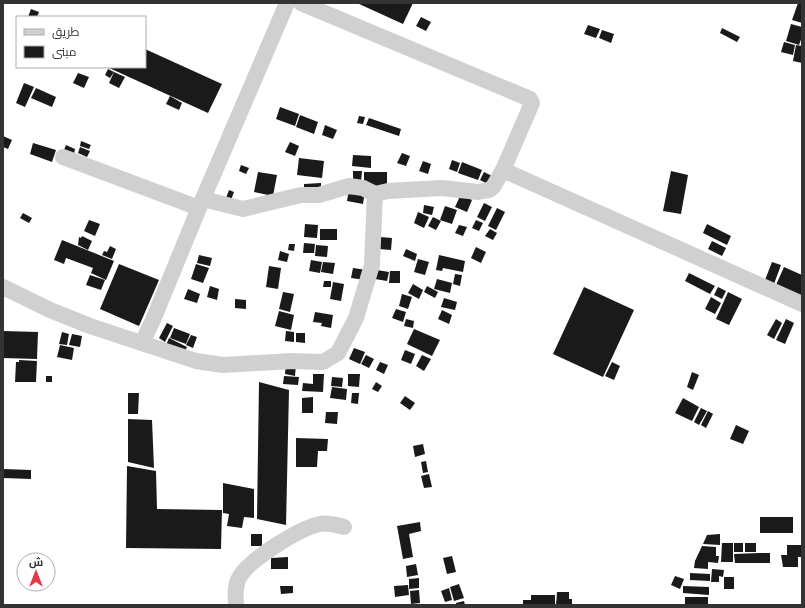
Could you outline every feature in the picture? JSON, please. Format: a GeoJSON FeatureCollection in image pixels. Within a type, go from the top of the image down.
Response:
{"type":"FeatureCollection","features":[{"type":"Feature","properties":{"kind":"street"},"geometry":{"type":"LineString","coordinates":[[142,343],[287,3]]}},
{"type":"Feature","properties":{"kind":"street"},"geometry":{"type":"LineString","coordinates":[[64,157],[201,204],[243,209],[301,195],[319,195],[349,186],[363,188],[375,194],[393,190],[442,188],[484,192],[496,184],[532,103],[530,99],[301,3]]}},
{"type":"Feature","properties":{"kind":"street"},"geometry":{"type":"LineString","coordinates":[[503,170],[802,304]]}},
{"type":"Feature","properties":{"kind":"street"},"geometry":{"type":"LineString","coordinates":[[3,287],[50,310],[90,326],[178,356],[223,365],[292,361],[323,362],[332,358],[338,353],[354,326],[372,265],[375,194]]}},
{"type":"Feature","properties":{"kind":"street"},"geometry":{"type":"LineString","coordinates":[[236,605],[235,587],[239,577],[257,559],[286,539],[308,528],[321,524],[344,527]]}},
{"type":"Feature","properties":{"kind":"building"},"geometry":{"type":"Polygon","coordinates":[[[357,3],[413,3],[403,24],[357,3]]]}},
{"type":"Feature","properties":{"kind":"building"},"geometry":{"type":"Polygon","coordinates":[[[798,3],[802,3],[802,23],[792,20],[798,3]]]}},
{"type":"Feature","properties":{"kind":"building"},"geometry":{"type":"Polygon","coordinates":[[[31,9],[39,12],[37,16],[28,16],[31,9]]]}},
{"type":"Feature","properties":{"kind":"building"},"geometry":{"type":"Polygon","coordinates":[[[421,17],[431,22],[426,31],[416,26],[421,17]]]}},
{"type":"Feature","properties":{"kind":"building"},"geometry":{"type":"Polygon","coordinates":[[[791,24],[802,27],[802,37],[799,45],[786,41],[791,24]]]}},
{"type":"Feature","properties":{"kind":"building"},"geometry":{"type":"Polygon","coordinates":[[[588,25],[600,29],[596,38],[584,34],[588,25]]]}},
{"type":"Feature","properties":{"kind":"building"},"geometry":{"type":"Polygon","coordinates":[[[722,28],[740,37],[737,42],[720,33],[722,28]]]}},
{"type":"Feature","properties":{"kind":"building"},"geometry":{"type":"Polygon","coordinates":[[[602,30],[614,34],[611,43],[599,38],[602,30]]]}},
{"type":"Feature","properties":{"kind":"building"},"geometry":{"type":"Polygon","coordinates":[[[784,42],[795,45],[793,55],[781,52],[784,42]]]}},
{"type":"Feature","properties":{"kind":"building"},"geometry":{"type":"Polygon","coordinates":[[[796,45],[802,46],[802,63],[793,61],[796,45]]]}},
{"type":"Feature","properties":{"kind":"building"},"geometry":{"type":"Polygon","coordinates":[[[146,49],[222,84],[208,113],[109,68],[146,68],[146,49]]]}},
{"type":"Feature","properties":{"kind":"building"},"geometry":{"type":"Polygon","coordinates":[[[108,69],[114,72],[110,78],[105,75],[108,69]]]}},
{"type":"Feature","properties":{"kind":"building"},"geometry":{"type":"Polygon","coordinates":[[[114,72],[125,77],[119,88],[109,83],[114,72]]]}},
{"type":"Feature","properties":{"kind":"building"},"geometry":{"type":"Polygon","coordinates":[[[78,73],[89,77],[84,88],[73,83],[78,73]]]}},
{"type":"Feature","properties":{"kind":"building"},"geometry":{"type":"Polygon","coordinates":[[[24,83],[34,87],[25,107],[16,103],[24,83]]]}},
{"type":"Feature","properties":{"kind":"building"},"geometry":{"type":"Polygon","coordinates":[[[36,88],[56,97],[52,107],[31,98],[36,88]]]}},
{"type":"Feature","properties":{"kind":"building"},"geometry":{"type":"Polygon","coordinates":[[[170,96],[182,103],[179,110],[166,104],[170,96]]]}},
{"type":"Feature","properties":{"kind":"building"},"geometry":{"type":"Polygon","coordinates":[[[280,107],[299,114],[295,126],[276,119],[280,107]]]}},
{"type":"Feature","properties":{"kind":"building"},"geometry":{"type":"Polygon","coordinates":[[[300,115],[318,122],[314,134],[296,127],[300,115]]]}},
{"type":"Feature","properties":{"kind":"building"},"geometry":{"type":"Polygon","coordinates":[[[359,116],[365,117],[363,124],[357,123],[359,116]]]}},
{"type":"Feature","properties":{"kind":"building"},"geometry":{"type":"Polygon","coordinates":[[[369,118],[401,129],[399,136],[366,125],[369,118]]]}},
{"type":"Feature","properties":{"kind":"building"},"geometry":{"type":"Polygon","coordinates":[[[325,125],[337,130],[333,139],[322,135],[325,125]]]}},
{"type":"Feature","properties":{"kind":"building"},"geometry":{"type":"Polygon","coordinates":[[[3,136],[12,140],[8,149],[3,147],[3,136]]]}},
{"type":"Feature","properties":{"kind":"building"},"geometry":{"type":"Polygon","coordinates":[[[81,141],[91,145],[89,149],[80,146],[81,141]]]}},
{"type":"Feature","properties":{"kind":"building"},"geometry":{"type":"Polygon","coordinates":[[[290,142],[299,146],[295,156],[285,152],[290,142]]]}},
{"type":"Feature","properties":{"kind":"building"},"geometry":{"type":"Polygon","coordinates":[[[33,143],[56,150],[52,162],[30,154],[33,143]]]}},
{"type":"Feature","properties":{"kind":"building"},"geometry":{"type":"Polygon","coordinates":[[[66,145],[75,149],[74,154],[64,150],[66,145]]]}},
{"type":"Feature","properties":{"kind":"building"},"geometry":{"type":"Polygon","coordinates":[[[80,147],[90,151],[87,157],[78,153],[80,147]]]}},
{"type":"Feature","properties":{"kind":"building"},"geometry":{"type":"Polygon","coordinates":[[[402,153],[410,156],[406,166],[397,163],[402,153]]]}},
{"type":"Feature","properties":{"kind":"building"},"geometry":{"type":"Polygon","coordinates":[[[353,155],[371,156],[371,168],[352,166],[353,155]]]}},
{"type":"Feature","properties":{"kind":"building"},"geometry":{"type":"Polygon","coordinates":[[[299,158],[324,161],[322,178],[297,175],[299,158]]]}},
{"type":"Feature","properties":{"kind":"building"},"geometry":{"type":"Polygon","coordinates":[[[452,160],[460,163],[457,172],[449,169],[452,160]]]}},
{"type":"Feature","properties":{"kind":"building"},"geometry":{"type":"Polygon","coordinates":[[[423,161],[431,164],[428,174],[419,171],[423,161]]]}},
{"type":"Feature","properties":{"kind":"building"},"geometry":{"type":"Polygon","coordinates":[[[462,162],[482,170],[478,180],[458,173],[462,162]]]}},
{"type":"Feature","properties":{"kind":"building"},"geometry":{"type":"Polygon","coordinates":[[[241,165],[249,168],[246,174],[239,171],[241,165]]]}},
{"type":"Feature","properties":{"kind":"building"},"geometry":{"type":"Polygon","coordinates":[[[353,171],[362,171],[361,182],[353,182],[353,171]]]}},
{"type":"Feature","properties":{"kind":"building"},"geometry":{"type":"Polygon","coordinates":[[[671,171],[688,175],[681,214],[663,211],[671,171]]]}},
{"type":"Feature","properties":{"kind":"building"},"geometry":{"type":"Polygon","coordinates":[[[258,172],[277,175],[273,196],[254,192],[258,172]]]}},
{"type":"Feature","properties":{"kind":"building"},"geometry":{"type":"Polygon","coordinates":[[[364,172],[387,172],[387,186],[364,187],[364,172]]]}},
{"type":"Feature","properties":{"kind":"building"},"geometry":{"type":"Polygon","coordinates":[[[484,172],[492,176],[488,184],[480,180],[484,172]]]}},
{"type":"Feature","properties":{"kind":"building"},"geometry":{"type":"Polygon","coordinates":[[[321,183],[321,191],[304,192],[304,184],[321,183]]]}},
{"type":"Feature","properties":{"kind":"building"},"geometry":{"type":"Polygon","coordinates":[[[349,189],[365,191],[363,204],[347,201],[349,189]]]}},
{"type":"Feature","properties":{"kind":"building"},"geometry":{"type":"Polygon","coordinates":[[[229,190],[234,192],[231,200],[226,198],[229,190]]]}},
{"type":"Feature","properties":{"kind":"building"},"geometry":{"type":"Polygon","coordinates":[[[461,194],[472,200],[467,212],[455,207],[461,194]]]}},
{"type":"Feature","properties":{"kind":"building"},"geometry":{"type":"Polygon","coordinates":[[[484,203],[492,207],[485,221],[477,217],[484,203]]]}},
{"type":"Feature","properties":{"kind":"building"},"geometry":{"type":"Polygon","coordinates":[[[424,205],[434,207],[432,215],[423,213],[424,205]]]}},
{"type":"Feature","properties":{"kind":"building"},"geometry":{"type":"Polygon","coordinates":[[[445,206],[457,210],[452,224],[440,220],[445,206]]]}},
{"type":"Feature","properties":{"kind":"building"},"geometry":{"type":"Polygon","coordinates":[[[497,208],[505,212],[496,230],[488,226],[497,208]]]}},
{"type":"Feature","properties":{"kind":"building"},"geometry":{"type":"Polygon","coordinates":[[[418,212],[429,217],[424,228],[414,223],[418,212]]]}},
{"type":"Feature","properties":{"kind":"building"},"geometry":{"type":"Polygon","coordinates":[[[23,213],[32,218],[29,223],[20,218],[23,213]]]}},
{"type":"Feature","properties":{"kind":"building"},"geometry":{"type":"Polygon","coordinates":[[[433,217],[441,221],[436,230],[428,226],[433,217]]]}},
{"type":"Feature","properties":{"kind":"building"},"geometry":{"type":"Polygon","coordinates":[[[89,220],[100,224],[95,236],[84,231],[89,220]]]}},
{"type":"Feature","properties":{"kind":"building"},"geometry":{"type":"Polygon","coordinates":[[[476,220],[483,223],[479,231],[472,228],[476,220]]]}},
{"type":"Feature","properties":{"kind":"building"},"geometry":{"type":"Polygon","coordinates":[[[305,224],[318,225],[317,238],[304,237],[305,224]]]}},
{"type":"Feature","properties":{"kind":"building"},"geometry":{"type":"Polygon","coordinates":[[[707,224],[731,236],[727,245],[703,233],[707,224]]]}},
{"type":"Feature","properties":{"kind":"building"},"geometry":{"type":"Polygon","coordinates":[[[459,225],[467,227],[463,236],[455,233],[459,225]]]}},
{"type":"Feature","properties":{"kind":"building"},"geometry":{"type":"Polygon","coordinates":[[[320,229],[337,229],[337,240],[320,240],[320,229]]]}},
{"type":"Feature","properties":{"kind":"building"},"geometry":{"type":"Polygon","coordinates":[[[490,229],[497,233],[493,240],[485,236],[490,229]]]}},
{"type":"Feature","properties":{"kind":"building"},"geometry":{"type":"Polygon","coordinates":[[[82,236],[92,241],[88,250],[78,245],[79,237],[81,238],[82,236]]]}},
{"type":"Feature","properties":{"kind":"building"},"geometry":{"type":"Polygon","coordinates":[[[380,237],[392,238],[391,250],[379,249],[380,237]]]}},
{"type":"Feature","properties":{"kind":"building"},"geometry":{"type":"Polygon","coordinates":[[[62,240],[114,261],[106,280],[91,273],[93,268],[66,258],[64,264],[54,260],[62,240]]]}},
{"type":"Feature","properties":{"kind":"building"},"geometry":{"type":"Polygon","coordinates":[[[712,241],[726,248],[722,256],[708,249],[712,241]]]}},
{"type":"Feature","properties":{"kind":"building"},"geometry":{"type":"Polygon","coordinates":[[[304,243],[315,244],[314,253],[303,253],[304,243]]]}},
{"type":"Feature","properties":{"kind":"building"},"geometry":{"type":"Polygon","coordinates":[[[289,244],[295,244],[294,251],[288,250],[289,244]]]}},
{"type":"Feature","properties":{"kind":"building"},"geometry":{"type":"Polygon","coordinates":[[[316,245],[328,246],[327,257],[315,256],[316,245]]]}},
{"type":"Feature","properties":{"kind":"building"},"geometry":{"type":"Polygon","coordinates":[[[110,246],[116,249],[112,259],[102,255],[104,251],[107,252],[110,246]]]}},
{"type":"Feature","properties":{"kind":"building"},"geometry":{"type":"Polygon","coordinates":[[[476,247],[486,252],[481,263],[471,258],[476,247]]]}},
{"type":"Feature","properties":{"kind":"building"},"geometry":{"type":"Polygon","coordinates":[[[406,249],[417,254],[415,261],[403,256],[406,249]]]}},
{"type":"Feature","properties":{"kind":"building"},"geometry":{"type":"Polygon","coordinates":[[[280,251],[289,254],[287,262],[278,260],[280,251]]]}},
{"type":"Feature","properties":{"kind":"building"},"geometry":{"type":"Polygon","coordinates":[[[199,255],[212,258],[210,266],[197,263],[199,255]]]}},
{"type":"Feature","properties":{"kind":"building"},"geometry":{"type":"Polygon","coordinates":[[[439,255],[465,261],[463,272],[443,268],[442,271],[436,270],[439,255]]]}},
{"type":"Feature","properties":{"kind":"building"},"geometry":{"type":"Polygon","coordinates":[[[418,259],[429,262],[425,275],[414,272],[418,259]]]}},
{"type":"Feature","properties":{"kind":"building"},"geometry":{"type":"Polygon","coordinates":[[[311,260],[322,262],[320,273],[309,271],[311,260]]]}},
{"type":"Feature","properties":{"kind":"building"},"geometry":{"type":"Polygon","coordinates":[[[323,262],[335,263],[333,274],[321,272],[323,262]]]}},
{"type":"Feature","properties":{"kind":"building"},"geometry":{"type":"Polygon","coordinates":[[[772,262],[781,265],[774,284],[765,280],[772,262]]]}},
{"type":"Feature","properties":{"kind":"building"},"geometry":{"type":"Polygon","coordinates":[[[119,264],[159,280],[139,326],[100,309],[119,264]]]}},
{"type":"Feature","properties":{"kind":"building"},"geometry":{"type":"Polygon","coordinates":[[[196,264],[209,268],[203,283],[191,279],[196,264]]]}},
{"type":"Feature","properties":{"kind":"building"},"geometry":{"type":"Polygon","coordinates":[[[269,266],[281,268],[278,289],[266,287],[269,266]]]}},
{"type":"Feature","properties":{"kind":"building"},"geometry":{"type":"Polygon","coordinates":[[[784,267],[802,275],[802,297],[776,285],[784,267]]]}},
{"type":"Feature","properties":{"kind":"building"},"geometry":{"type":"Polygon","coordinates":[[[353,268],[367,270],[365,280],[351,278],[353,268]]]}},
{"type":"Feature","properties":{"kind":"building"},"geometry":{"type":"Polygon","coordinates":[[[377,270],[389,272],[387,281],[375,279],[377,270]]]}},
{"type":"Feature","properties":{"kind":"building"},"geometry":{"type":"Polygon","coordinates":[[[390,271],[400,271],[400,283],[389,283],[390,271]]]}},
{"type":"Feature","properties":{"kind":"building"},"geometry":{"type":"Polygon","coordinates":[[[689,273],[715,286],[710,294],[685,281],[689,273]]]}},
{"type":"Feature","properties":{"kind":"building"},"geometry":{"type":"Polygon","coordinates":[[[455,274],[462,275],[460,286],[453,284],[455,274]]]}},
{"type":"Feature","properties":{"kind":"building"},"geometry":{"type":"Polygon","coordinates":[[[90,275],[105,280],[101,290],[86,285],[90,275]]]}},
{"type":"Feature","properties":{"kind":"building"},"geometry":{"type":"Polygon","coordinates":[[[437,279],[452,283],[450,293],[434,289],[437,279]]]}},
{"type":"Feature","properties":{"kind":"building"},"geometry":{"type":"Polygon","coordinates":[[[324,281],[331,281],[331,287],[323,287],[324,281]]]}},
{"type":"Feature","properties":{"kind":"building"},"geometry":{"type":"Polygon","coordinates":[[[333,282],[344,284],[341,301],[330,299],[333,282]]]}},
{"type":"Feature","properties":{"kind":"building"},"geometry":{"type":"Polygon","coordinates":[[[413,284],[423,290],[419,299],[408,293],[413,284]]]}},
{"type":"Feature","properties":{"kind":"building"},"geometry":{"type":"Polygon","coordinates":[[[210,286],[219,289],[217,300],[207,297],[210,286]]]}},
{"type":"Feature","properties":{"kind":"building"},"geometry":{"type":"Polygon","coordinates":[[[427,286],[438,292],[435,298],[424,292],[427,286]]]}},
{"type":"Feature","properties":{"kind":"building"},"geometry":{"type":"Polygon","coordinates":[[[584,287],[634,310],[603,377],[553,354],[584,287]]]}},
{"type":"Feature","properties":{"kind":"building"},"geometry":{"type":"Polygon","coordinates":[[[718,287],[726,291],[722,299],[714,295],[718,287]]]}},
{"type":"Feature","properties":{"kind":"building"},"geometry":{"type":"Polygon","coordinates":[[[188,289],[200,294],[197,303],[184,299],[188,289]]]}},
{"type":"Feature","properties":{"kind":"building"},"geometry":{"type":"Polygon","coordinates":[[[283,292],[294,294],[290,312],[279,309],[283,292]]]}},
{"type":"Feature","properties":{"kind":"building"},"geometry":{"type":"Polygon","coordinates":[[[728,292],[742,299],[729,325],[716,319],[728,292]]]}},
{"type":"Feature","properties":{"kind":"building"},"geometry":{"type":"Polygon","coordinates":[[[402,294],[412,297],[408,309],[399,306],[402,294]]]}},
{"type":"Feature","properties":{"kind":"building"},"geometry":{"type":"Polygon","coordinates":[[[711,297],[721,303],[715,314],[705,309],[711,297]]]}},
{"type":"Feature","properties":{"kind":"building"},"geometry":{"type":"Polygon","coordinates":[[[444,298],[457,302],[455,310],[441,307],[444,298]]]}},
{"type":"Feature","properties":{"kind":"building"},"geometry":{"type":"Polygon","coordinates":[[[235,299],[246,300],[246,309],[235,308],[235,299]]]}},
{"type":"Feature","properties":{"kind":"building"},"geometry":{"type":"Polygon","coordinates":[[[396,309],[406,312],[403,322],[392,318],[396,309]]]}},
{"type":"Feature","properties":{"kind":"building"},"geometry":{"type":"Polygon","coordinates":[[[442,310],[452,315],[449,324],[438,319],[442,310]]]}},
{"type":"Feature","properties":{"kind":"building"},"geometry":{"type":"Polygon","coordinates":[[[279,311],[294,315],[291,330],[275,326],[279,311]]]}},
{"type":"Feature","properties":{"kind":"building"},"geometry":{"type":"Polygon","coordinates":[[[315,312],[333,315],[331,328],[321,326],[322,323],[313,322],[315,312]]]}},
{"type":"Feature","properties":{"kind":"building"},"geometry":{"type":"Polygon","coordinates":[[[406,319],[414,321],[413,328],[404,326],[406,319]]]}},
{"type":"Feature","properties":{"kind":"building"},"geometry":{"type":"Polygon","coordinates":[[[776,319],[782,323],[774,339],[767,335],[776,319]]]}},
{"type":"Feature","properties":{"kind":"building"},"geometry":{"type":"Polygon","coordinates":[[[786,319],[794,323],[785,344],[776,340],[786,319]]]}},
{"type":"Feature","properties":{"kind":"building"},"geometry":{"type":"Polygon","coordinates":[[[167,323],[173,326],[165,342],[159,338],[167,323]]]}},
{"type":"Feature","properties":{"kind":"building"},"geometry":{"type":"Polygon","coordinates":[[[174,328],[190,334],[186,344],[170,338],[174,328]]]}},
{"type":"Feature","properties":{"kind":"building"},"geometry":{"type":"Polygon","coordinates":[[[414,329],[440,340],[432,356],[407,344],[414,329]]]}},
{"type":"Feature","properties":{"kind":"building"},"geometry":{"type":"Polygon","coordinates":[[[3,331],[38,332],[37,359],[3,358],[3,331]]]}},
{"type":"Feature","properties":{"kind":"building"},"geometry":{"type":"Polygon","coordinates":[[[286,331],[294,332],[294,342],[285,341],[286,331]]]}},
{"type":"Feature","properties":{"kind":"building"},"geometry":{"type":"Polygon","coordinates":[[[62,332],[69,334],[67,345],[59,344],[62,332]]]}},
{"type":"Feature","properties":{"kind":"building"},"geometry":{"type":"Polygon","coordinates":[[[296,333],[305,333],[305,343],[296,342],[296,333]]]}},
{"type":"Feature","properties":{"kind":"building"},"geometry":{"type":"Polygon","coordinates":[[[72,334],[82,336],[80,347],[69,345],[72,334]]]}},
{"type":"Feature","properties":{"kind":"building"},"geometry":{"type":"Polygon","coordinates":[[[191,335],[197,337],[193,348],[186,345],[191,335]]]}},
{"type":"Feature","properties":{"kind":"building"},"geometry":{"type":"Polygon","coordinates":[[[169,338],[187,347],[184,353],[166,345],[169,338]]]}},
{"type":"Feature","properties":{"kind":"building"},"geometry":{"type":"Polygon","coordinates":[[[60,345],[74,348],[72,360],[57,357],[60,345]]]}},
{"type":"Feature","properties":{"kind":"building"},"geometry":{"type":"Polygon","coordinates":[[[354,348],[365,352],[360,364],[349,359],[354,348]]]}},
{"type":"Feature","properties":{"kind":"building"},"geometry":{"type":"Polygon","coordinates":[[[405,350],[415,354],[411,364],[401,360],[405,350]]]}},
{"type":"Feature","properties":{"kind":"building"},"geometry":{"type":"Polygon","coordinates":[[[366,355],[374,359],[369,368],[361,364],[366,355]]]}},
{"type":"Feature","properties":{"kind":"building"},"geometry":{"type":"Polygon","coordinates":[[[422,355],[431,359],[424,371],[416,366],[422,355]]]}},
{"type":"Feature","properties":{"kind":"building"},"geometry":{"type":"Polygon","coordinates":[[[19,360],[37,361],[36,382],[15,382],[16,362],[19,362],[19,360]]]}},
{"type":"Feature","properties":{"kind":"building"},"geometry":{"type":"Polygon","coordinates":[[[380,362],[388,365],[384,374],[376,370],[380,362]]]}},
{"type":"Feature","properties":{"kind":"building"},"geometry":{"type":"Polygon","coordinates":[[[612,362],[620,366],[614,380],[605,376],[612,362]]]}},
{"type":"Feature","properties":{"kind":"building"},"geometry":{"type":"Polygon","coordinates":[[[286,363],[296,364],[295,376],[285,374],[286,363]]]}},
{"type":"Feature","properties":{"kind":"building"},"geometry":{"type":"Polygon","coordinates":[[[692,372],[699,375],[693,390],[687,387],[692,372]]]}},
{"type":"Feature","properties":{"kind":"building"},"geometry":{"type":"Polygon","coordinates":[[[313,374],[324,374],[323,392],[302,391],[303,383],[313,384],[313,374]]]}},
{"type":"Feature","properties":{"kind":"building"},"geometry":{"type":"Polygon","coordinates":[[[348,374],[360,374],[359,387],[348,386],[348,374]]]}},
{"type":"Feature","properties":{"kind":"building"},"geometry":{"type":"Polygon","coordinates":[[[46,376],[52,376],[52,382],[46,382],[46,376]]]}},
{"type":"Feature","properties":{"kind":"building"},"geometry":{"type":"Polygon","coordinates":[[[284,376],[299,377],[298,385],[283,384],[284,376]]]}},
{"type":"Feature","properties":{"kind":"building"},"geometry":{"type":"Polygon","coordinates":[[[332,377],[343,378],[342,387],[331,386],[332,377]]]}},
{"type":"Feature","properties":{"kind":"building"},"geometry":{"type":"Polygon","coordinates":[[[259,382],[289,390],[286,525],[257,519],[259,382]]]}},
{"type":"Feature","properties":{"kind":"building"},"geometry":{"type":"Polygon","coordinates":[[[376,382],[382,386],[378,392],[372,389],[376,382]]]}},
{"type":"Feature","properties":{"kind":"building"},"geometry":{"type":"Polygon","coordinates":[[[332,387],[347,389],[346,400],[330,398],[332,387]]]}},
{"type":"Feature","properties":{"kind":"building"},"geometry":{"type":"Polygon","coordinates":[[[128,393],[139,393],[138,414],[128,414],[128,393]]]}},
{"type":"Feature","properties":{"kind":"building"},"geometry":{"type":"Polygon","coordinates":[[[352,393],[359,393],[358,404],[351,403],[352,393]]]}},
{"type":"Feature","properties":{"kind":"building"},"geometry":{"type":"Polygon","coordinates":[[[405,396],[415,403],[410,410],[400,403],[405,396]]]}},
{"type":"Feature","properties":{"kind":"building"},"geometry":{"type":"Polygon","coordinates":[[[313,397],[313,413],[302,413],[302,398],[313,397]]]}},
{"type":"Feature","properties":{"kind":"building"},"geometry":{"type":"Polygon","coordinates":[[[683,398],[699,407],[692,421],[675,413],[683,398]]]}},
{"type":"Feature","properties":{"kind":"building"},"geometry":{"type":"Polygon","coordinates":[[[701,408],[707,411],[699,425],[694,422],[701,408]]]}},
{"type":"Feature","properties":{"kind":"building"},"geometry":{"type":"Polygon","coordinates":[[[708,411],[713,414],[706,428],[701,425],[708,411]]]}},
{"type":"Feature","properties":{"kind":"building"},"geometry":{"type":"Polygon","coordinates":[[[326,412],[338,412],[337,424],[325,423],[326,412]]]}},
{"type":"Feature","properties":{"kind":"building"},"geometry":{"type":"Polygon","coordinates":[[[128,419],[152,420],[154,468],[128,462],[128,419]]]}},
{"type":"Feature","properties":{"kind":"building"},"geometry":{"type":"Polygon","coordinates":[[[736,425],[749,431],[743,444],[730,439],[736,425]]]}},
{"type":"Feature","properties":{"kind":"building"},"geometry":{"type":"Polygon","coordinates":[[[296,438],[328,439],[327,451],[318,451],[317,467],[296,467],[296,438]]]}},
{"type":"Feature","properties":{"kind":"building"},"geometry":{"type":"Polygon","coordinates":[[[423,444],[425,454],[415,457],[413,446],[423,444]]]}},
{"type":"Feature","properties":{"kind":"building"},"geometry":{"type":"Polygon","coordinates":[[[426,461],[428,472],[423,473],[421,462],[426,461]]]}},
{"type":"Feature","properties":{"kind":"building"},"geometry":{"type":"Polygon","coordinates":[[[127,466],[156,471],[157,509],[222,510],[221,549],[126,548],[127,466]]]}},
{"type":"Feature","properties":{"kind":"building"},"geometry":{"type":"Polygon","coordinates":[[[3,469],[31,470],[31,479],[3,478],[3,469]]]}},
{"type":"Feature","properties":{"kind":"building"},"geometry":{"type":"Polygon","coordinates":[[[429,474],[432,487],[424,488],[421,476],[429,474]]]}},
{"type":"Feature","properties":{"kind":"building"},"geometry":{"type":"Polygon","coordinates":[[[223,483],[254,489],[254,518],[244,517],[242,528],[227,526],[229,514],[223,513],[223,483]]]}},
{"type":"Feature","properties":{"kind":"building"},"geometry":{"type":"Polygon","coordinates":[[[760,517],[793,517],[793,533],[760,533],[760,517]]]}},
{"type":"Feature","properties":{"kind":"building"},"geometry":{"type":"Polygon","coordinates":[[[420,522],[421,531],[409,534],[413,557],[403,559],[397,526],[420,522]]]}},
{"type":"Feature","properties":{"kind":"building"},"geometry":{"type":"Polygon","coordinates":[[[251,534],[262,534],[262,546],[251,546],[251,534]]]}},
{"type":"Feature","properties":{"kind":"building"},"geometry":{"type":"Polygon","coordinates":[[[720,534],[720,545],[703,544],[707,535],[720,534]]]}},
{"type":"Feature","properties":{"kind":"building"},"geometry":{"type":"Polygon","coordinates":[[[722,543],[733,543],[733,562],[721,562],[722,543]]]}},
{"type":"Feature","properties":{"kind":"building"},"geometry":{"type":"Polygon","coordinates":[[[734,543],[743,543],[743,552],[734,552],[734,543]]]}},
{"type":"Feature","properties":{"kind":"building"},"geometry":{"type":"Polygon","coordinates":[[[745,543],[756,543],[756,552],[745,552],[745,543]]]}},
{"type":"Feature","properties":{"kind":"building"},"geometry":{"type":"Polygon","coordinates":[[[787,545],[802,545],[802,557],[798,557],[798,567],[783,567],[781,555],[787,555],[787,545]]]}},
{"type":"Feature","properties":{"kind":"building"},"geometry":{"type":"Polygon","coordinates":[[[702,546],[716,547],[716,556],[719,556],[718,563],[708,562],[708,569],[694,568],[695,561],[702,546]]]}},
{"type":"Feature","properties":{"kind":"building"},"geometry":{"type":"Polygon","coordinates":[[[770,553],[770,563],[735,563],[734,554],[770,553]]]}},
{"type":"Feature","properties":{"kind":"building"},"geometry":{"type":"Polygon","coordinates":[[[452,556],[456,572],[447,574],[443,558],[452,556]]]}},
{"type":"Feature","properties":{"kind":"building"},"geometry":{"type":"Polygon","coordinates":[[[288,557],[288,569],[271,569],[271,558],[288,557]]]}},
{"type":"Feature","properties":{"kind":"building"},"geometry":{"type":"Polygon","coordinates":[[[416,564],[418,575],[407,577],[406,566],[416,564]]]}},
{"type":"Feature","properties":{"kind":"building"},"geometry":{"type":"Polygon","coordinates":[[[712,569],[724,570],[723,577],[719,576],[719,582],[711,582],[712,569]]]}},
{"type":"Feature","properties":{"kind":"building"},"geometry":{"type":"Polygon","coordinates":[[[690,573],[710,574],[710,581],[690,580],[690,573]]]}},
{"type":"Feature","properties":{"kind":"building"},"geometry":{"type":"Polygon","coordinates":[[[675,576],[684,579],[680,589],[671,585],[675,576]]]}},
{"type":"Feature","properties":{"kind":"building"},"geometry":{"type":"Polygon","coordinates":[[[724,577],[734,577],[734,589],[724,589],[724,577]]]}},
{"type":"Feature","properties":{"kind":"building"},"geometry":{"type":"Polygon","coordinates":[[[419,578],[419,588],[409,589],[409,579],[419,578]]]}},
{"type":"Feature","properties":{"kind":"building"},"geometry":{"type":"Polygon","coordinates":[[[459,584],[464,598],[454,601],[450,587],[459,584]]]}},
{"type":"Feature","properties":{"kind":"building"},"geometry":{"type":"Polygon","coordinates":[[[408,585],[409,595],[395,597],[394,586],[408,585]]]}},
{"type":"Feature","properties":{"kind":"building"},"geometry":{"type":"Polygon","coordinates":[[[280,586],[293,586],[293,593],[281,594],[280,586]]]}},
{"type":"Feature","properties":{"kind":"building"},"geometry":{"type":"Polygon","coordinates":[[[683,586],[709,587],[709,595],[683,593],[683,586]]]}},
{"type":"Feature","properties":{"kind":"building"},"geometry":{"type":"Polygon","coordinates":[[[449,588],[452,600],[445,602],[441,591],[449,588]]]}},
{"type":"Feature","properties":{"kind":"building"},"geometry":{"type":"Polygon","coordinates":[[[419,590],[420,603],[411,604],[410,591],[419,590]]]}},
{"type":"Feature","properties":{"kind":"building"},"geometry":{"type":"Polygon","coordinates":[[[557,592],[569,592],[569,599],[572,599],[572,605],[556,605],[557,592]]]}},
{"type":"Feature","properties":{"kind":"building"},"geometry":{"type":"Polygon","coordinates":[[[531,595],[555,595],[555,605],[523,605],[523,600],[531,600],[531,595]]]}},
{"type":"Feature","properties":{"kind":"building"},"geometry":{"type":"Polygon","coordinates":[[[685,597],[708,597],[708,604],[685,604],[685,597]]]}},
{"type":"Feature","properties":{"kind":"building"},"geometry":{"type":"Polygon","coordinates":[[[464,601],[465,605],[456,605],[456,603],[464,601]]]}}]}
